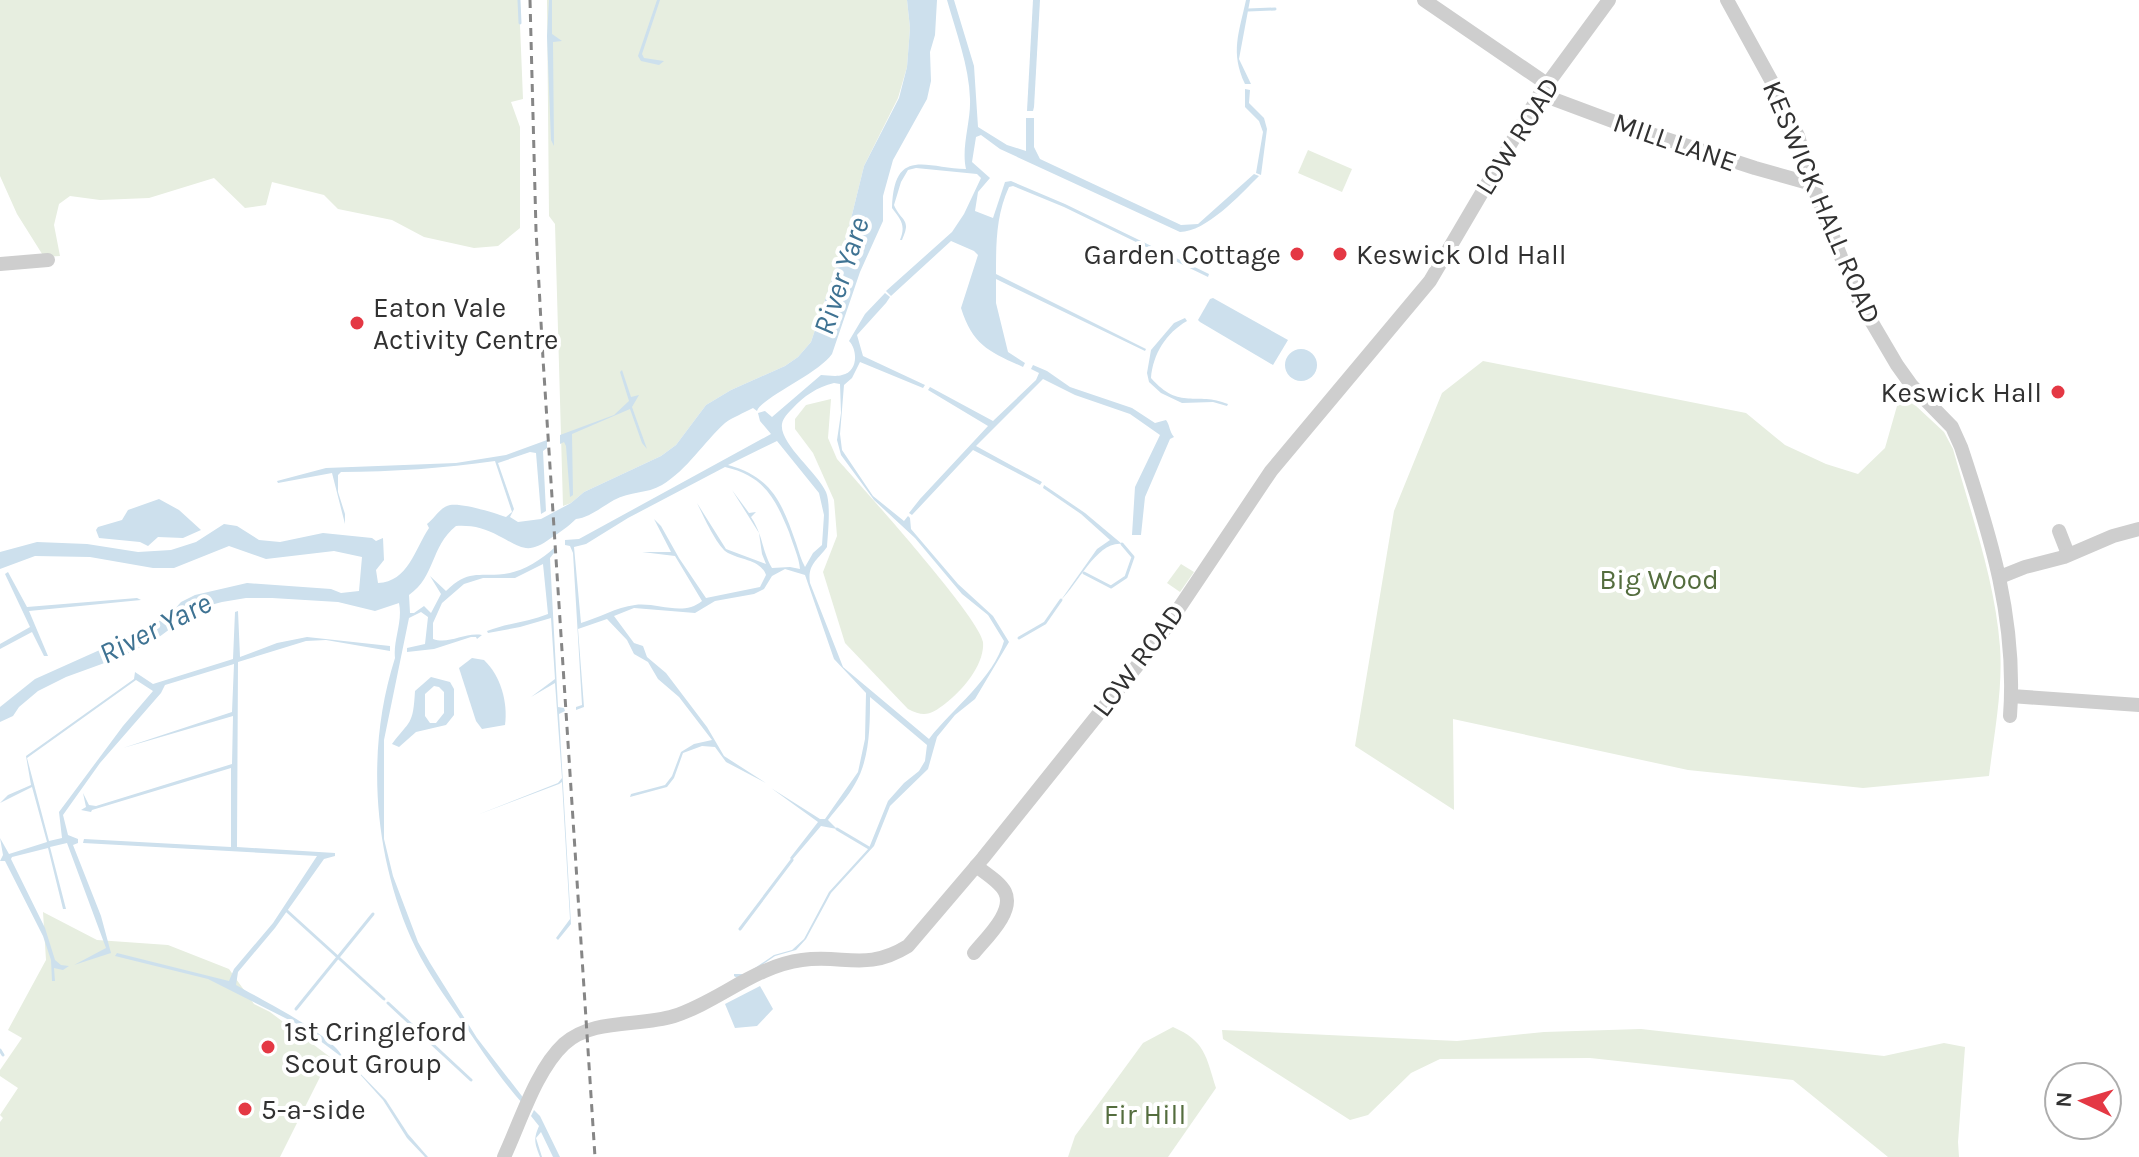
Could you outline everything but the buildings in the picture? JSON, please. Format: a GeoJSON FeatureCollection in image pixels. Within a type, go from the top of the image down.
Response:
{"type":"FeatureCollection","features":[{"type":"Feature","properties":{"kind":"street","name":"MILL LANE"},"geometry":{"type":"LineString","coordinates":[[1424,0],[1544,89],[1623,125],[1812,184]]}},
{"type":"Feature","properties":{"kind":"street","name":"LOW ROAD"},"geometry":{"type":"LineString","coordinates":[[504,1157],[527,1105],[561,1047],[580,1033],[674,1016],[784,964],[822,959],[869,962],[895,955],[908,946],[1157,641],[1271,471],[1430,281],[1544,89],[1609,0]]}},
{"type":"Feature","properties":{"kind":"street","name":"KESWICK HALL ROAD"},"geometry":{"type":"LineString","coordinates":[[1727,0],[1798,136],[1812,184],[1857,297],[1912,386],[1954,430],[1979,501],[2000,577],[2011,641],[2010,716]]}},
{"type":"Feature","properties":{"kind":"street"},"geometry":{"type":"LineString","coordinates":[[0,264],[48,260]]}},
{"type":"Feature","properties":{"kind":"street"},"geometry":{"type":"LineString","coordinates":[[2000,577],[2139,529]]}},
{"type":"Feature","properties":{"kind":"street"},"geometry":{"type":"LineString","coordinates":[[2059,531],[2068,554]]}},
{"type":"Feature","properties":{"kind":"street"},"geometry":{"type":"LineString","coordinates":[[2011,696],[2139,705]]}},
{"type":"Feature","properties":{"kind":"street"},"geometry":{"type":"LineString","coordinates":[[974,953],[1005,912],[1007,902],[1005,891],[976,866]]}},
{"type":"Feature","properties":{"kind":"green space"},"geometry":{"type":"Polygon","coordinates":[[[0,0],[519,0],[523,99],[511,102],[520,127],[520,228],[498,246],[474,248],[424,237],[392,220],[338,209],[324,195],[272,182],[266,205],[245,208],[214,178],[149,198],[100,200],[70,196],[59,204],[54,225],[60,256],[44,257],[17,214],[0,176],[0,0]]]}},
{"type":"Feature","properties":{"kind":"green space"},"geometry":{"type":"Polygon","coordinates":[[[547,0],[907,0],[910,28],[907,67],[898,98],[864,166],[848,231],[811,342],[785,366],[706,405],[676,445],[661,456],[584,492],[563,506],[555,224],[549,216],[547,0]]]}},
{"type":"Feature","properties":{"kind":"green space"},"geometry":{"type":"Polygon","coordinates":[[[1308,150],[1352,169],[1342,192],[1298,173],[1308,150]]]}},
{"type":"Feature","properties":{"kind":"green space","name":"Big Wood"},"geometry":{"type":"Polygon","coordinates":[[[1483,361],[1746,413],[1785,445],[1826,464],[1858,474],[1885,448],[1901,392],[1944,432],[1953,449],[1988,572],[2001,663],[1989,776],[1863,788],[1688,770],[1453,719],[1454,810],[1355,746],[1394,511],[1442,393],[1483,361]]]}},
{"type":"Feature","properties":{"kind":"green space"},"geometry":{"type":"Polygon","coordinates":[[[831,399],[828,438],[837,459],[942,581],[977,628],[983,642],[977,668],[966,684],[946,703],[928,714],[908,709],[845,643],[823,572],[837,536],[834,500],[813,453],[795,429],[795,419],[806,405],[831,399]]]}},
{"type":"Feature","properties":{"kind":"green space"},"geometry":{"type":"Polygon","coordinates":[[[1181,564],[1194,572],[1180,592],[1167,583],[1181,564]]]}},
{"type":"Feature","properties":{"kind":"green space"},"geometry":{"type":"Polygon","coordinates":[[[43,912],[97,940],[168,945],[229,969],[254,1004],[270,1012],[330,1057],[280,1157],[0,1157],[0,1122],[3,1118],[0,1115],[18,1088],[0,1076],[0,1070],[22,1038],[8,1030],[46,960],[43,912]]]}},
{"type":"Feature","properties":{"kind":"green space","name":"Fir Hill"},"geometry":{"type":"Polygon","coordinates":[[[1173,1027],[1192,1038],[1203,1051],[1216,1088],[1168,1157],[1068,1157],[1075,1136],[1143,1043],[1173,1027]]]}},
{"type":"Feature","properties":{"kind":"green space"},"geometry":{"type":"Polygon","coordinates":[[[1641,1029],[1884,1056],[1944,1043],[1965,1047],[1959,1157],[1888,1157],[1793,1080],[1590,1058],[1440,1059],[1411,1073],[1368,1115],[1350,1120],[1223,1039],[1222,1030],[1457,1041],[1544,1032],[1641,1029]]]}},
{"type":"Feature","properties":{"kind":"water"},"geometry":{"type":"Polygon","coordinates":[[[549,0],[552,0],[552,34],[562,41],[553,42],[554,146],[551,140],[547,36],[549,0]]]}},
{"type":"Feature","properties":{"kind":"water"},"geometry":{"type":"Polygon","coordinates":[[[657,0],[660,0],[642,54],[644,58],[664,61],[659,65],[641,61],[638,56],[657,0]]]}},
{"type":"Feature","properties":{"kind":"water","name":"River Yare"},"geometry":{"type":"Polygon","coordinates":[[[907,0],[937,0],[935,35],[930,52],[931,81],[927,99],[893,160],[883,196],[883,221],[860,272],[832,354],[815,370],[768,399],[757,411],[753,408],[725,423],[680,471],[662,485],[614,500],[576,519],[536,547],[525,548],[483,529],[456,526],[441,543],[424,579],[409,595],[410,613],[424,606],[431,613],[441,594],[430,576],[446,591],[467,577],[518,571],[554,548],[550,558],[558,707],[565,711],[559,714],[571,924],[558,940],[556,938],[570,919],[562,782],[477,815],[558,783],[562,778],[555,683],[531,697],[555,679],[551,618],[520,627],[487,631],[548,614],[543,564],[515,578],[483,578],[464,584],[442,603],[433,623],[433,639],[482,635],[477,639],[471,637],[434,649],[407,652],[407,648],[425,644],[428,617],[421,612],[409,618],[384,740],[384,839],[393,876],[418,942],[477,1038],[525,1100],[523,1104],[504,1082],[426,966],[411,938],[388,870],[378,800],[377,764],[380,728],[395,658],[399,603],[375,611],[338,602],[272,598],[246,598],[207,606],[155,640],[38,691],[13,716],[0,722],[0,707],[35,679],[151,627],[181,602],[195,595],[247,583],[331,589],[341,593],[359,591],[362,557],[334,551],[266,559],[229,546],[174,568],[153,568],[90,557],[35,556],[0,569],[0,552],[37,542],[87,544],[138,552],[171,550],[196,542],[224,524],[237,526],[259,540],[280,542],[323,533],[376,541],[383,538],[384,560],[376,570],[378,583],[397,577],[404,571],[429,528],[427,524],[444,507],[467,506],[506,517],[512,512],[495,461],[418,469],[341,472],[338,475],[338,492],[345,524],[332,473],[277,481],[326,468],[456,463],[506,455],[547,440],[547,448],[543,451],[546,511],[541,514],[536,453],[530,452],[498,463],[514,509],[510,517],[518,522],[541,519],[571,503],[584,492],[661,456],[676,445],[706,405],[785,366],[811,342],[848,231],[864,166],[899,98],[907,67],[910,28],[907,0]]]}},
{"type":"Feature","properties":{"kind":"water"},"geometry":{"type":"Polygon","coordinates":[[[947,0],[954,0],[974,66],[978,127],[1007,145],[1026,151],[1026,118],[1034,118],[1034,147],[1040,159],[1181,225],[1198,224],[1254,174],[1259,176],[1211,219],[1201,226],[1180,232],[1000,149],[981,135],[976,137],[972,162],[990,178],[978,192],[975,211],[993,218],[1005,182],[1011,181],[1209,274],[1208,277],[1064,207],[1009,187],[999,219],[996,274],[1145,351],[996,279],[996,303],[1008,352],[1025,363],[1023,367],[992,352],[971,331],[961,308],[978,255],[951,241],[891,296],[886,291],[952,232],[981,178],[977,174],[916,168],[908,170],[894,205],[906,224],[900,240],[902,223],[892,208],[894,188],[906,168],[926,165],[966,169],[969,87],[962,49],[947,0]]]}},
{"type":"Feature","properties":{"kind":"water"},"geometry":{"type":"Polygon","coordinates":[[[1033,0],[1040,0],[1034,107],[1033,111],[1027,111],[1033,0]]]}},
{"type":"Feature","properties":{"kind":"water"},"geometry":{"type":"Polygon","coordinates":[[[1246,0],[1250,0],[1239,59],[1251,84],[1245,84],[1240,73],[1237,52],[1246,0]]]}},
{"type":"Feature","properties":{"kind":"water"},"geometry":{"type":"Polygon","coordinates":[[[1245,89],[1250,90],[1249,103],[1264,118],[1267,129],[1261,175],[1256,173],[1263,132],[1259,121],[1245,107],[1245,89]]]}},
{"type":"Feature","properties":{"kind":"water"},"geometry":{"type":"Polygon","coordinates":[[[885,293],[890,297],[886,303],[857,335],[863,356],[925,385],[923,388],[860,362],[852,378],[844,385],[840,434],[842,450],[873,496],[904,521],[908,516],[910,518],[911,529],[958,584],[993,616],[1009,642],[975,699],[955,715],[937,737],[928,769],[890,806],[874,846],[831,893],[806,939],[796,950],[775,956],[740,980],[734,974],[746,974],[774,955],[792,950],[804,939],[829,892],[869,848],[888,801],[919,771],[925,761],[927,745],[870,697],[864,764],[852,789],[828,820],[837,829],[821,826],[792,860],[790,858],[818,822],[771,788],[820,819],[825,819],[858,772],[865,739],[866,693],[834,659],[805,575],[785,569],[772,576],[764,589],[754,594],[715,601],[695,613],[634,608],[614,616],[634,643],[643,646],[647,657],[666,673],[707,727],[724,756],[766,783],[726,762],[715,747],[702,746],[683,753],[674,778],[667,787],[630,797],[631,794],[665,785],[681,752],[694,744],[712,740],[679,697],[658,679],[648,662],[634,654],[627,640],[607,619],[578,629],[584,707],[576,710],[582,705],[573,553],[570,546],[565,545],[565,540],[579,539],[771,434],[760,421],[758,413],[765,411],[772,417],[821,375],[840,376],[847,373],[854,365],[855,355],[849,341],[865,314],[885,293]],[[834,383],[801,400],[782,424],[786,440],[822,484],[828,497],[827,547],[812,567],[810,583],[843,667],[929,739],[982,680],[999,655],[1004,641],[988,615],[962,594],[915,538],[874,500],[841,455],[837,440],[841,413],[840,384],[834,383]],[[777,441],[728,465],[755,477],[773,494],[786,516],[805,567],[822,545],[824,515],[819,493],[777,441]],[[725,467],[586,544],[574,547],[581,623],[628,606],[687,608],[702,601],[675,556],[642,552],[671,552],[654,519],[706,598],[760,587],[766,575],[760,566],[724,550],[697,503],[726,549],[766,564],[759,535],[772,568],[800,569],[779,509],[766,490],[749,476],[725,467]]]}},
{"type":"Feature","properties":{"kind":"water"},"geometry":{"type":"Polygon","coordinates":[[[1213,298],[1288,340],[1273,365],[1198,320],[1213,298]]]}},
{"type":"Feature","properties":{"kind":"water"},"geometry":{"type":"Polygon","coordinates":[[[1185,318],[1187,321],[1162,345],[1151,378],[1171,394],[1217,401],[1227,406],[1213,402],[1182,403],[1161,393],[1149,382],[1147,373],[1151,350],[1174,323],[1185,318]]]}},
{"type":"Feature","properties":{"kind":"water"},"geometry":{"type":"Polygon","coordinates":[[[1301,349],[1312,354],[1317,365],[1312,376],[1301,381],[1290,376],[1285,365],[1290,354],[1301,349]]]}},
{"type":"Feature","properties":{"kind":"water"},"geometry":{"type":"Polygon","coordinates":[[[1033,365],[1070,387],[1132,408],[1155,423],[1166,420],[1174,437],[1170,439],[1145,497],[1141,535],[1132,535],[1135,487],[1160,435],[1130,414],[1075,395],[1043,379],[976,446],[1042,482],[1040,485],[973,450],[912,515],[909,513],[988,426],[928,390],[930,387],[993,421],[1036,380],[1039,373],[1031,369],[1033,365]]]}},
{"type":"Feature","properties":{"kind":"water"},"geometry":{"type":"Polygon","coordinates":[[[622,370],[631,397],[639,395],[632,407],[647,449],[630,409],[572,434],[573,495],[570,497],[566,446],[564,442],[560,444],[560,435],[614,415],[629,401],[622,370]]]}},
{"type":"Feature","properties":{"kind":"water"},"geometry":{"type":"Polygon","coordinates":[[[1044,485],[1085,513],[1122,544],[1104,549],[1096,556],[1061,600],[1097,549],[1110,540],[1081,514],[1043,488],[1044,485]]]}},
{"type":"Feature","properties":{"kind":"water"},"geometry":{"type":"Polygon","coordinates":[[[732,490],[749,513],[756,512],[751,517],[758,532],[732,490]]]}},
{"type":"Feature","properties":{"kind":"water"},"geometry":{"type":"Polygon","coordinates":[[[159,499],[179,510],[201,530],[183,538],[158,537],[148,546],[140,542],[99,538],[98,527],[122,520],[128,510],[159,499]]]}},
{"type":"Feature","properties":{"kind":"water"},"geometry":{"type":"Polygon","coordinates":[[[8,572],[27,607],[141,600],[29,611],[48,656],[44,656],[32,632],[0,649],[0,644],[30,627],[5,574],[8,572]]]}},
{"type":"Feature","properties":{"kind":"water"},"geometry":{"type":"Polygon","coordinates":[[[238,611],[240,657],[277,643],[307,637],[390,646],[390,651],[326,640],[306,641],[238,662],[237,847],[335,853],[335,856],[324,859],[275,928],[238,972],[236,985],[312,1029],[337,1049],[343,1058],[299,1025],[208,979],[115,956],[117,953],[229,981],[234,969],[273,923],[317,856],[83,843],[84,839],[231,847],[231,768],[91,812],[81,810],[86,807],[83,793],[89,805],[96,806],[232,764],[233,716],[123,748],[232,712],[234,664],[165,685],[100,763],[63,815],[68,835],[78,839],[78,843],[73,845],[101,916],[111,953],[74,965],[106,948],[67,843],[50,847],[66,909],[63,909],[48,848],[12,857],[45,928],[55,960],[69,966],[63,970],[54,968],[55,981],[52,981],[51,960],[43,936],[5,861],[0,861],[3,855],[0,838],[9,854],[47,842],[32,787],[0,803],[8,795],[31,785],[26,756],[134,679],[135,672],[153,684],[233,659],[235,612],[238,611]],[[136,680],[27,758],[49,841],[62,838],[59,812],[153,691],[136,680]]]}},
{"type":"Feature","properties":{"kind":"water"},"geometry":{"type":"Polygon","coordinates":[[[472,658],[484,660],[499,682],[504,699],[505,725],[482,729],[476,721],[459,668],[472,658]]]}},
{"type":"Feature","properties":{"kind":"water"},"geometry":{"type":"Polygon","coordinates":[[[431,677],[450,682],[454,689],[454,715],[446,725],[416,732],[399,747],[392,744],[412,717],[415,691],[431,677]],[[434,686],[425,694],[425,716],[430,723],[436,723],[444,713],[444,692],[434,686]]]}},
{"type":"Feature","properties":{"kind":"water"},"geometry":{"type":"Polygon","coordinates":[[[760,986],[773,1009],[757,1026],[735,1028],[725,1004],[760,986]]]}},
{"type":"Feature","properties":{"kind":"water"},"geometry":{"type":"Polygon","coordinates":[[[348,1061],[386,1100],[408,1134],[428,1157],[407,1138],[383,1100],[348,1061]]]}},
{"type":"Feature","properties":{"kind":"water"},"geometry":{"type":"Polygon","coordinates":[[[534,1110],[560,1157],[553,1157],[541,1132],[536,1138],[540,1157],[535,1142],[536,1135],[539,1126],[531,1116],[534,1110]]]}},
{"type":"Feature","properties":{"kind":"waterway"},"geometry":{"type":"LineString","coordinates":[[519,0],[520,23]]}},
{"type":"Feature","properties":{"kind":"waterway"},"geometry":{"type":"LineString","coordinates":[[1248,10],[1275,9]]}},
{"type":"Feature","properties":{"kind":"waterway"},"geometry":{"type":"LineString","coordinates":[[1084,573],[1111,587],[1126,577],[1133,557],[1122,544]]}},
{"type":"Feature","properties":{"kind":"waterway"},"geometry":{"type":"LineString","coordinates":[[1019,638],[1045,623],[1061,600]]}},
{"type":"Feature","properties":{"kind":"waterway"},"geometry":{"type":"LineString","coordinates":[[837,829],[869,848]]}},
{"type":"Feature","properties":{"kind":"waterway"},"geometry":{"type":"LineString","coordinates":[[740,929],[792,860]]}},
{"type":"Feature","properties":{"kind":"waterway"},"geometry":{"type":"LineString","coordinates":[[287,911],[384,999]]}},
{"type":"Feature","properties":{"kind":"waterway"},"geometry":{"type":"LineString","coordinates":[[296,1009],[373,914]]}},
{"type":"Feature","properties":{"kind":"waterway"},"geometry":{"type":"LineString","coordinates":[[388,1003],[471,1080]]}},
{"type":"Feature","properties":{"kind":"waterway"},"geometry":{"type":"LineString","coordinates":[[0,1050],[3,1055]]}},
{"type":"Feature","properties":{"kind":"railway"},"geometry":{"type":"LineString","coordinates":[[530,0],[543,359],[595,1157]]}},
{"type":"Feature","properties":{"kind":"place","name":"Garden Cottage"},"geometry":{"type":"Point","coordinates":[1297,254]}},
{"type":"Feature","properties":{"kind":"place","name":"Keswick Old Hall"},"geometry":{"type":"Point","coordinates":[1340,254]}},
{"type":"Feature","properties":{"kind":"place","name":"Eaton Vale Activity Centre"},"geometry":{"type":"Point","coordinates":[357,323]}},
{"type":"Feature","properties":{"kind":"place","name":"Keswick Hall"},"geometry":{"type":"Point","coordinates":[2058,392]}},
{"type":"Feature","properties":{"kind":"place","name":"1st Cringleford Scout Group"},"geometry":{"type":"Point","coordinates":[268,1047]}},
{"type":"Feature","properties":{"kind":"place","name":"5-a-side"},"geometry":{"type":"Point","coordinates":[245,1109]}}]}
